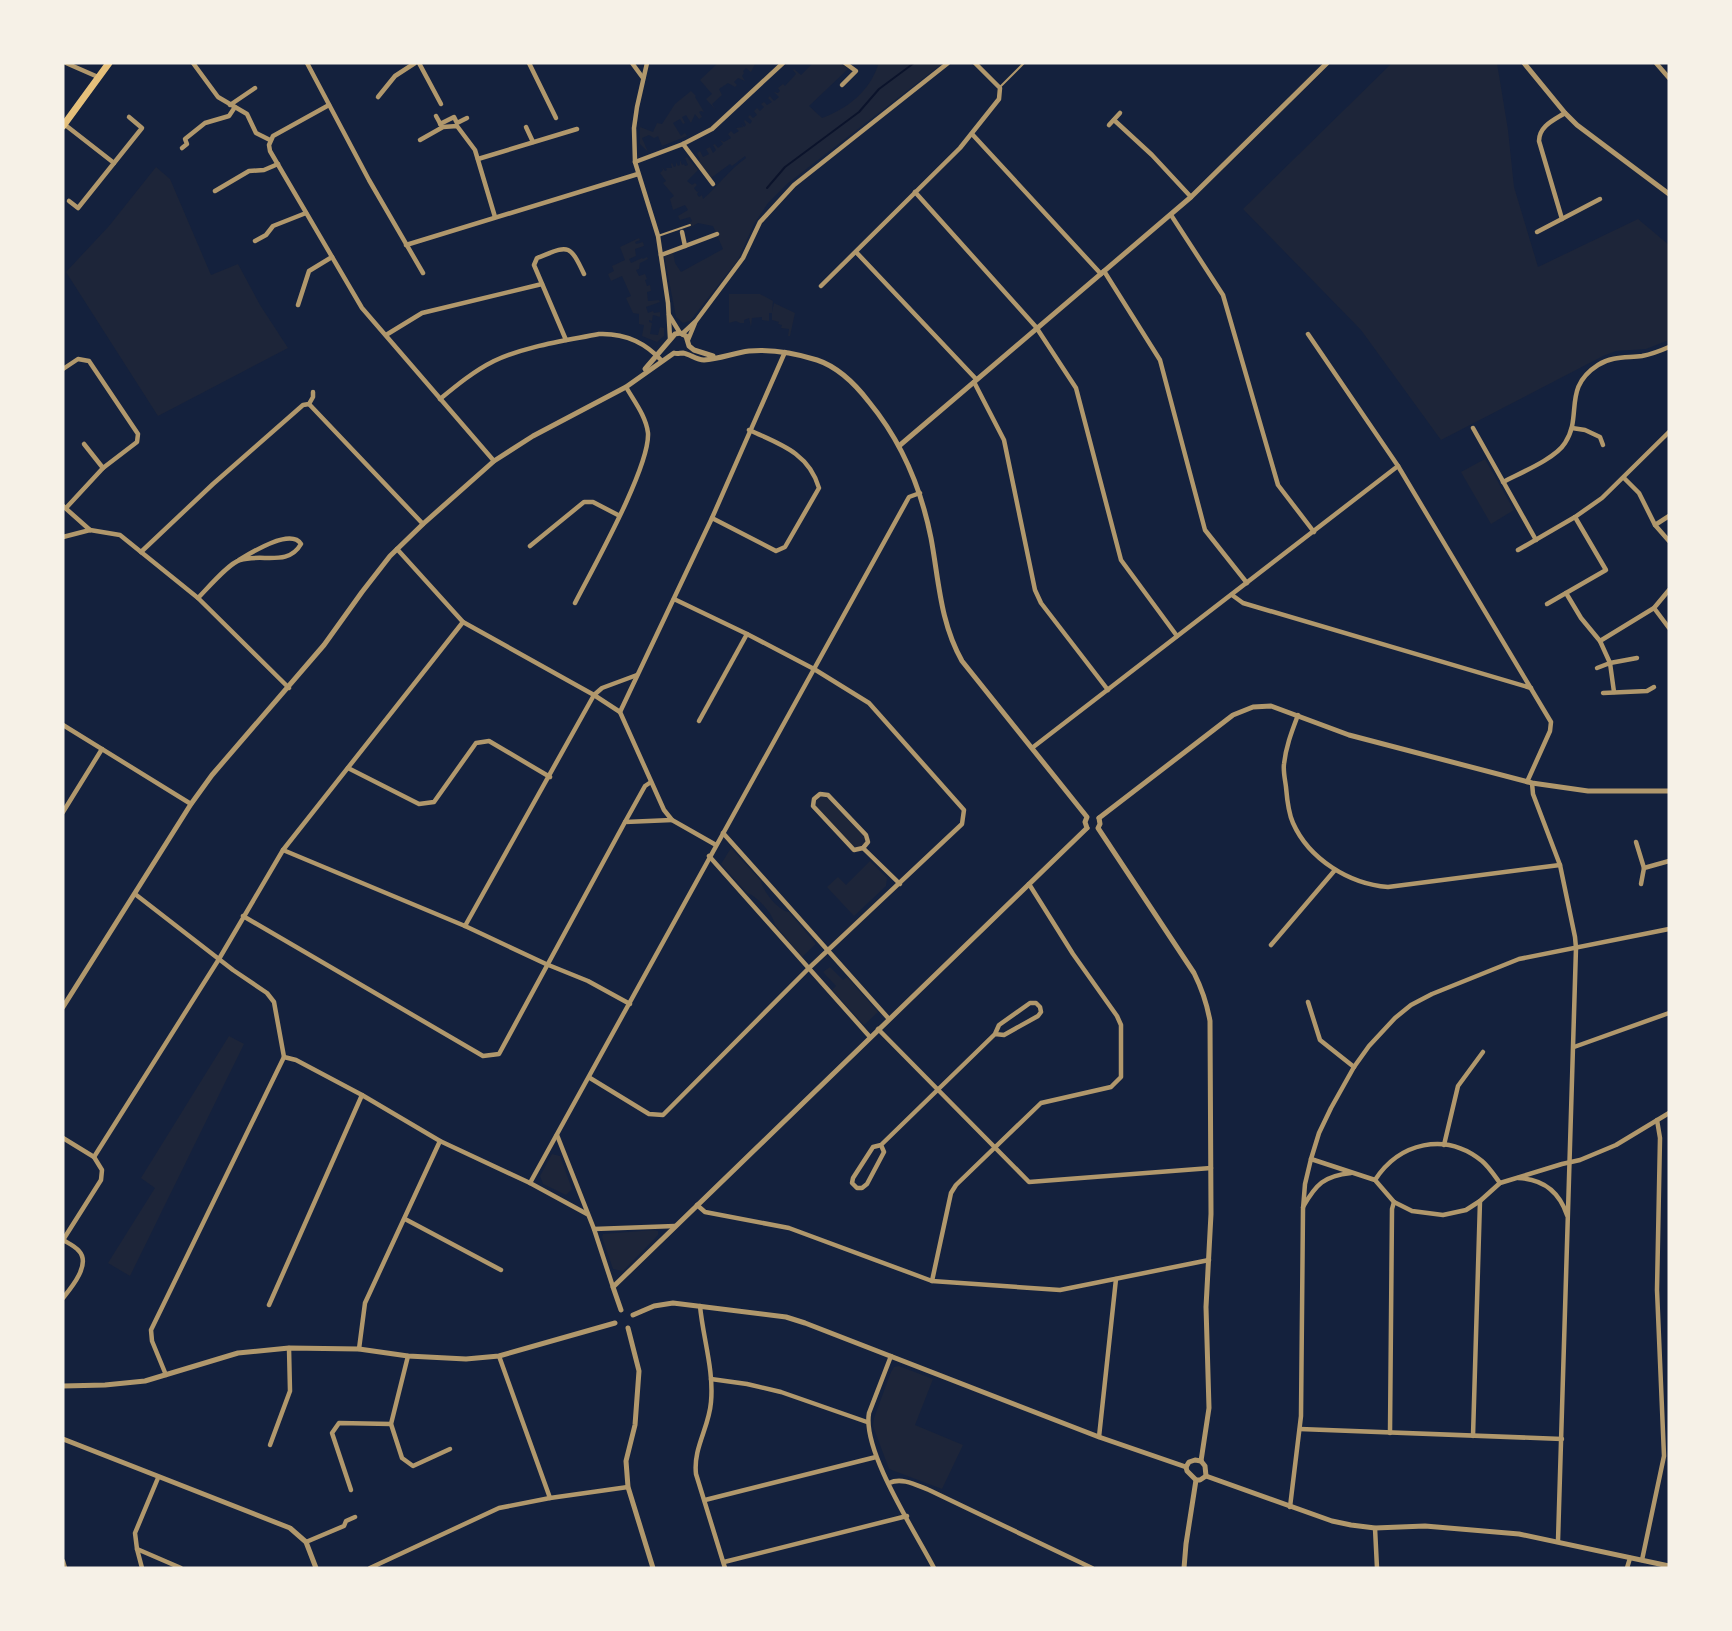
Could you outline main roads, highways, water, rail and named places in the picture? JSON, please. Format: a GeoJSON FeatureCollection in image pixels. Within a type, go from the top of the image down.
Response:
{"type":"FeatureCollection","features":[{"type":"Feature","properties":{"kind":"main road"},"geometry":{"type":"LineString","coordinates":[[64,125],[109,63]]}},
{"type":"Feature","properties":{"kind":"waterway"},"geometry":{"type":"LineString","coordinates":[[767,188],[785,167],[859,112],[879,89],[914,63]]}}]}
